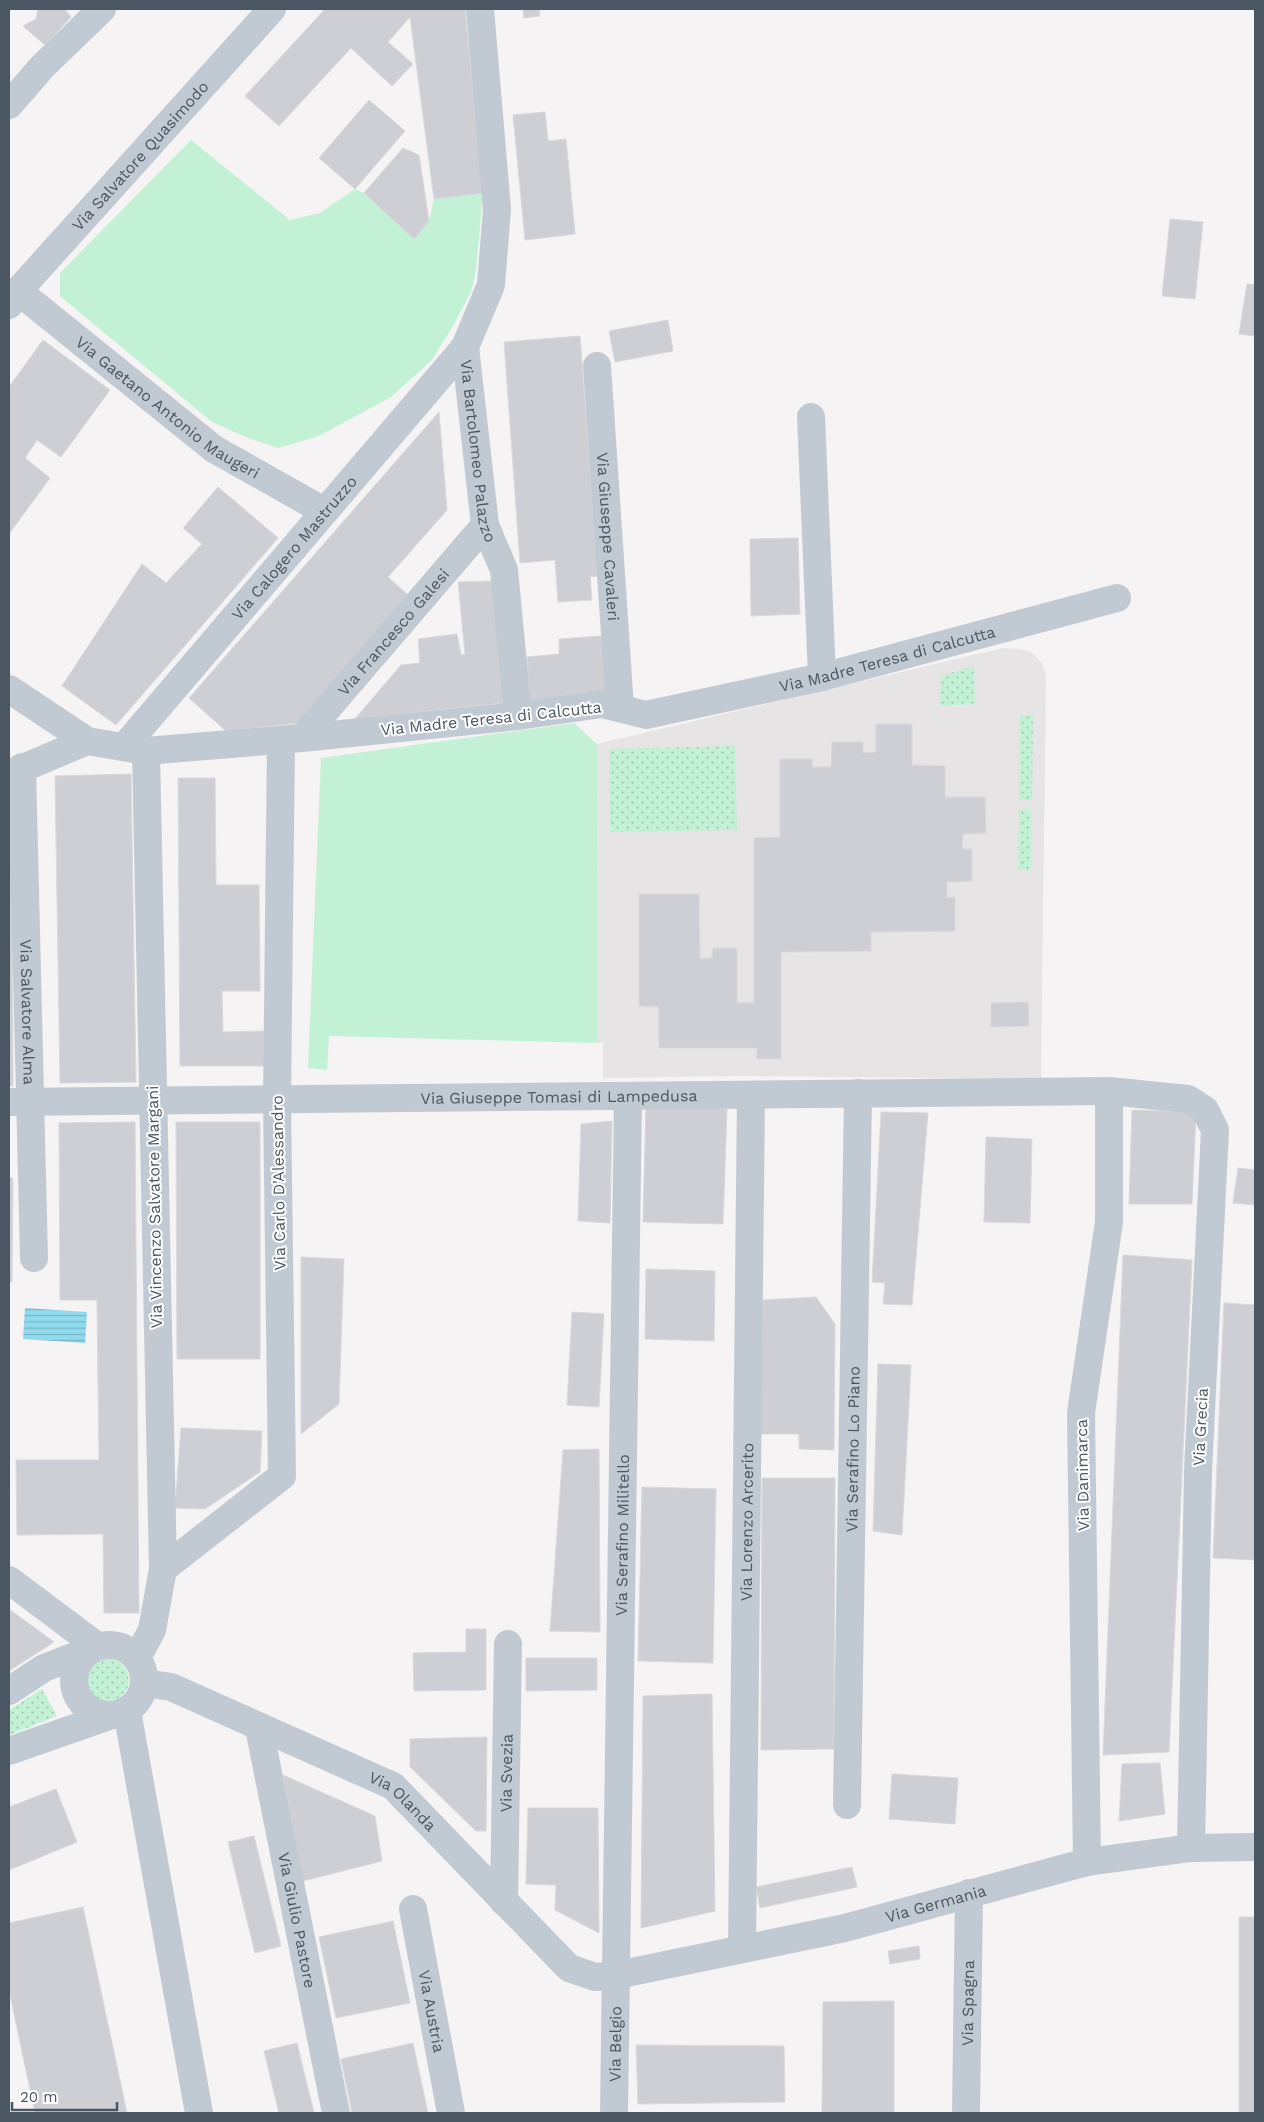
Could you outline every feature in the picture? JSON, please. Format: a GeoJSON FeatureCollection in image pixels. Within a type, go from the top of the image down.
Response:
{"type":"FeatureCollection","features":[{"type":"Feature","properties":{"kind":"street"},"geometry":{"type":"LineString","coordinates":[[9,105],[42,67],[102,9]]}},
{"type":"Feature","properties":{"kind":"street","name":"Via Salvatore Quasimodo"},"geometry":{"type":"LineString","coordinates":[[14,298],[272,9]]}},
{"type":"Feature","properties":{"kind":"street","name":"Via Bartolomeo Palazzo"},"geometry":{"type":"LineString","coordinates":[[480,9],[497,209],[491,285],[465,347],[486,525],[504,570],[518,716]]}},
{"type":"Feature","properties":{"kind":"street","name":"Via Gaetano Antonio Maugeri"},"geometry":{"type":"LineString","coordinates":[[14,298],[214,448],[324,511]]}},
{"type":"Feature","properties":{"kind":"street","name":"Via Calogero Mastruzzo"},"geometry":{"type":"LineString","coordinates":[[135,749],[324,511],[465,347]]}},
{"type":"Feature","properties":{"kind":"street","name":"Via Giuseppe Cavaleri"},"geometry":{"type":"LineString","coordinates":[[598,366],[620,708]]}},
{"type":"Feature","properties":{"kind":"street"},"geometry":{"type":"LineString","coordinates":[[811,417],[822,677]]}},
{"type":"Feature","properties":{"kind":"street","name":"Via Francesco Galesi"},"geometry":{"type":"LineString","coordinates":[[292,739],[486,525]]}},
{"type":"Feature","properties":{"kind":"street","name":"Via Madre Teresa di Calcutta"},"geometry":{"type":"LineString","coordinates":[[87,741],[135,749],[292,739],[518,716],[602,704],[646,715],[822,677],[1117,598]]}},
{"type":"Feature","properties":{"kind":"street"},"geometry":{"type":"LineString","coordinates":[[9,689],[87,741]]}},
{"type":"Feature","properties":{"kind":"street","name":"Via Carlo D'Alessandro"},"geometry":{"type":"LineString","coordinates":[[163,1569],[282,1476],[277,1100],[292,739]]}},
{"type":"Feature","properties":{"kind":"street"},"geometry":{"type":"LineString","coordinates":[[16,771],[87,741]]}},
{"type":"Feature","properties":{"kind":"street","name":"Via Vincenzo Salvatore Margani"},"geometry":{"type":"LineString","coordinates":[[135,749],[152,1101],[163,1569],[152,1630],[141,1670]]}},
{"type":"Feature","properties":{"kind":"street","name":"Via Salvatore Alma"},"geometry":{"type":"LineString","coordinates":[[16,771],[19,1102],[34,1258]]}},
{"type":"Feature","properties":{"kind":"street","name":"Via Giuseppe Tomasi di Lampedusa"},"geometry":{"type":"LineString","coordinates":[[19,1102],[1109,1091]]}},
{"type":"Feature","properties":{"kind":"street","name":"Via Grecia"},"geometry":{"type":"LineString","coordinates":[[1109,1091],[1188,1099],[1205,1110],[1215,1130],[1198,1471],[1191,1848]]}},
{"type":"Feature","properties":{"kind":"street","name":"Via Danimarca"},"geometry":{"type":"LineString","coordinates":[[1087,1862],[1081,1413],[1110,1222],[1109,1091]]}},
{"type":"Feature","properties":{"kind":"street","name":"Via Serafino Lo Piano"},"geometry":{"type":"LineString","coordinates":[[847,1805],[858,1093]]}},
{"type":"Feature","properties":{"kind":"street","name":"Via Lorenzo Arcerito"},"geometry":{"type":"LineString","coordinates":[[742,1948],[751,1094]]}},
{"type":"Feature","properties":{"kind":"street","name":"Via Serafino Militello"},"geometry":{"type":"LineString","coordinates":[[617,1975],[628,1096]]}},
{"type":"Feature","properties":{"kind":"street"},"geometry":{"type":"LineString","coordinates":[[9,1580],[92,1648]]}},
{"type":"Feature","properties":{"kind":"street"},"geometry":{"type":"LineString","coordinates":[[9,1691],[44,1668],[92,1648],[112,1644],[126,1648],[141,1670],[142,1693],[118,1713],[9,1751]]}},
{"type":"Feature","properties":{"kind":"street","name":"Via Svezia"},"geometry":{"type":"LineString","coordinates":[[504,1902],[508,1644]]}},
{"type":"Feature","properties":{"kind":"street"},"geometry":{"type":"LineString","coordinates":[[92,1648],[80,1659],[74,1671],[73,1684],[77,1696],[84,1706],[96,1713],[118,1713]]}},
{"type":"Feature","properties":{"kind":"street","name":"Via Olanda"},"geometry":{"type":"LineString","coordinates":[[141,1670],[171,1687],[259,1728],[393,1786],[569,1968],[595,1978],[617,1975]]}},
{"type":"Feature","properties":{"kind":"street"},"geometry":{"type":"LineString","coordinates":[[118,1713],[199,2113]]}},
{"type":"Feature","properties":{"kind":"street","name":"Via Giulio Pastore"},"geometry":{"type":"LineString","coordinates":[[259,1728],[336,2113]]}},
{"type":"Feature","properties":{"kind":"street","name":"Via Germania"},"geometry":{"type":"LineString","coordinates":[[617,1975],[845,1928],[1087,1862],[1191,1848],[1255,1847]]}},
{"type":"Feature","properties":{"kind":"street","name":"Via Spagna"},"geometry":{"type":"LineString","coordinates":[[966,2113],[969,1893]]}},
{"type":"Feature","properties":{"kind":"street","name":"Via Austria"},"geometry":{"type":"LineString","coordinates":[[413,1909],[452,2113]]}},
{"type":"Feature","properties":{"kind":"street","name":"Via Belgio"},"geometry":{"type":"LineString","coordinates":[[614,2113],[617,1975]]}},
{"type":"Feature","properties":{"kind":"shaded area"},"geometry":{"type":"Polygon","coordinates":[[[1003,648],[1031,652],[1042,663],[1046,676],[1041,1079],[742,1076],[603,1078],[603,1042],[598,1043],[597,744],[1003,648]]]}},
{"type":"Feature","properties":{"kind":"green space"},"geometry":{"type":"Polygon","coordinates":[[[191,140],[290,220],[320,213],[355,189],[364,193],[414,239],[429,221],[434,199],[483,193],[476,271],[471,292],[432,360],[391,397],[319,436],[278,448],[248,438],[212,422],[60,296],[60,273],[191,140]]]}},
{"type":"Feature","properties":{"kind":"green space"},"geometry":{"type":"Polygon","coordinates":[[[974,666],[975,704],[940,706],[941,676],[974,666]]]}},
{"type":"Feature","properties":{"kind":"green space"},"geometry":{"type":"Polygon","coordinates":[[[1020,715],[1033,715],[1032,800],[1019,800],[1020,715]]]}},
{"type":"Feature","properties":{"kind":"green space"},"geometry":{"type":"Polygon","coordinates":[[[574,723],[597,744],[598,1043],[329,1036],[327,1070],[308,1068],[321,758],[574,723]]]}},
{"type":"Feature","properties":{"kind":"green space"},"geometry":{"type":"Polygon","coordinates":[[[735,746],[737,830],[610,832],[609,749],[735,746]]]}},
{"type":"Feature","properties":{"kind":"green space"},"geometry":{"type":"Polygon","coordinates":[[[1019,810],[1031,810],[1031,870],[1018,870],[1019,810]]]}},
{"type":"Feature","properties":{"kind":"green space"},"geometry":{"type":"Polygon","coordinates":[[[112,1659],[120,1662],[126,1668],[129,1680],[126,1692],[120,1698],[104,1701],[96,1698],[90,1692],[87,1676],[90,1668],[96,1662],[112,1659]]]}},
{"type":"Feature","properties":{"kind":"green space"},"geometry":{"type":"Polygon","coordinates":[[[42,1689],[57,1716],[9,1735],[9,1710],[42,1689]]]}},
{"type":"Feature","properties":{"kind":"water"},"geometry":{"type":"Polygon","coordinates":[[[25,1308],[87,1312],[85,1343],[23,1339],[25,1308]]]}},
{"type":"Feature","properties":{"kind":"building"},"geometry":{"type":"Polygon","coordinates":[[[38,9],[65,9],[71,17],[45,45],[23,26],[36,19],[38,9]]]}},
{"type":"Feature","properties":{"kind":"building"},"geometry":{"type":"Polygon","coordinates":[[[325,9],[465,9],[483,193],[434,199],[410,17],[388,42],[413,64],[392,86],[351,48],[279,126],[245,96],[325,9]]]}},
{"type":"Feature","properties":{"kind":"building"},"geometry":{"type":"Polygon","coordinates":[[[523,9],[539,9],[540,16],[524,18],[523,9]]]}},
{"type":"Feature","properties":{"kind":"building"},"geometry":{"type":"Polygon","coordinates":[[[369,100],[405,131],[355,189],[319,158],[369,100]]]}},
{"type":"Feature","properties":{"kind":"building"},"geometry":{"type":"Polygon","coordinates":[[[545,112],[548,141],[566,139],[575,234],[525,240],[513,115],[545,112]]]}},
{"type":"Feature","properties":{"kind":"building"},"geometry":{"type":"Polygon","coordinates":[[[403,148],[419,155],[429,221],[414,239],[364,193],[403,148]]]}},
{"type":"Feature","properties":{"kind":"building"},"geometry":{"type":"Polygon","coordinates":[[[1170,219],[1203,222],[1195,299],[1162,296],[1170,219]]]}},
{"type":"Feature","properties":{"kind":"building"},"geometry":{"type":"Polygon","coordinates":[[[1247,284],[1255,285],[1255,336],[1239,334],[1247,284]]]}},
{"type":"Feature","properties":{"kind":"building"},"geometry":{"type":"Polygon","coordinates":[[[668,320],[673,351],[615,362],[609,331],[668,320]]]}},
{"type":"Feature","properties":{"kind":"building"},"geometry":{"type":"Polygon","coordinates":[[[580,336],[598,576],[590,577],[592,600],[558,602],[555,560],[520,563],[504,342],[580,336]]]}},
{"type":"Feature","properties":{"kind":"building"},"geometry":{"type":"Polygon","coordinates":[[[43,340],[110,390],[61,457],[37,440],[25,458],[50,478],[9,534],[9,387],[43,340]]]}},
{"type":"Feature","properties":{"kind":"building"},"geometry":{"type":"Polygon","coordinates":[[[439,412],[447,510],[388,577],[408,595],[298,723],[226,731],[189,698],[439,412]]]}},
{"type":"Feature","properties":{"kind":"building"},"geometry":{"type":"Polygon","coordinates":[[[218,487],[278,538],[116,725],[62,686],[142,564],[166,583],[202,544],[183,528],[218,487]]]}},
{"type":"Feature","properties":{"kind":"building"},"geometry":{"type":"Polygon","coordinates":[[[798,538],[800,614],[751,616],[750,539],[798,538]]]}},
{"type":"Feature","properties":{"kind":"building"},"geometry":{"type":"Polygon","coordinates":[[[492,581],[503,703],[355,719],[401,665],[420,663],[418,639],[457,634],[461,655],[465,654],[458,582],[492,581]]]}},
{"type":"Feature","properties":{"kind":"building"},"geometry":{"type":"Polygon","coordinates":[[[602,636],[606,694],[530,700],[527,657],[559,654],[559,639],[602,636]]]}},
{"type":"Feature","properties":{"kind":"building"},"geometry":{"type":"Polygon","coordinates":[[[876,724],[912,724],[912,765],[945,766],[945,797],[985,797],[986,833],[963,834],[962,849],[972,849],[972,881],[947,882],[947,898],[955,897],[955,931],[871,932],[871,951],[781,952],[781,1059],[757,1059],[757,1048],[659,1048],[659,1007],[639,1006],[639,894],[699,894],[700,959],[712,958],[713,948],[737,948],[737,1003],[754,1003],[754,838],[780,837],[780,759],[813,759],[812,767],[831,767],[832,742],[863,742],[863,753],[876,752],[876,724]]]}},
{"type":"Feature","properties":{"kind":"building"},"geometry":{"type":"Polygon","coordinates":[[[131,774],[136,1082],[60,1083],[55,776],[131,774]]]}},
{"type":"Feature","properties":{"kind":"building"},"geometry":{"type":"Polygon","coordinates":[[[178,778],[215,778],[216,885],[259,885],[260,991],[222,991],[223,1032],[264,1031],[264,1066],[180,1066],[178,778]]]}},
{"type":"Feature","properties":{"kind":"building"},"geometry":{"type":"Polygon","coordinates":[[[9,814],[12,814],[13,1086],[9,1086],[9,814]]]}},
{"type":"Feature","properties":{"kind":"building"},"geometry":{"type":"Polygon","coordinates":[[[1028,1002],[1029,1026],[991,1027],[991,1003],[1028,1002]]]}},
{"type":"Feature","properties":{"kind":"building"},"geometry":{"type":"Polygon","coordinates":[[[646,1107],[727,1109],[723,1224],[643,1222],[646,1107]]]}},
{"type":"Feature","properties":{"kind":"building"},"geometry":{"type":"Polygon","coordinates":[[[1132,1110],[1196,1112],[1192,1204],[1129,1204],[1132,1110]]]}},
{"type":"Feature","properties":{"kind":"building"},"geometry":{"type":"Polygon","coordinates":[[[881,1112],[928,1113],[912,1305],[883,1304],[885,1283],[872,1282],[881,1112]]]}},
{"type":"Feature","properties":{"kind":"building"},"geometry":{"type":"Polygon","coordinates":[[[612,1121],[610,1223],[578,1221],[581,1124],[612,1121]]]}},
{"type":"Feature","properties":{"kind":"building"},"geometry":{"type":"Polygon","coordinates":[[[135,1122],[139,1613],[104,1613],[103,1534],[17,1535],[16,1460],[99,1460],[97,1300],[60,1300],[59,1123],[135,1122]]]}},
{"type":"Feature","properties":{"kind":"building"},"geometry":{"type":"Polygon","coordinates":[[[176,1122],[260,1122],[260,1359],[177,1359],[176,1122]]]}},
{"type":"Feature","properties":{"kind":"building"},"geometry":{"type":"Polygon","coordinates":[[[986,1137],[1032,1139],[1030,1223],[984,1222],[986,1137]]]}},
{"type":"Feature","properties":{"kind":"building"},"geometry":{"type":"Polygon","coordinates":[[[1238,1168],[1255,1170],[1255,1205],[1233,1203],[1238,1168]]]}},
{"type":"Feature","properties":{"kind":"building"},"geometry":{"type":"Polygon","coordinates":[[[9,1178],[13,1178],[12,1282],[9,1282],[9,1178]]]}},
{"type":"Feature","properties":{"kind":"building"},"geometry":{"type":"Polygon","coordinates":[[[1123,1255],[1192,1260],[1169,1752],[1103,1755],[1123,1255]]]}},
{"type":"Feature","properties":{"kind":"building"},"geometry":{"type":"Polygon","coordinates":[[[301,1257],[344,1259],[339,1404],[301,1434],[301,1257]]]}},
{"type":"Feature","properties":{"kind":"building"},"geometry":{"type":"Polygon","coordinates":[[[646,1269],[715,1271],[714,1341],[645,1339],[646,1269]]]}},
{"type":"Feature","properties":{"kind":"building"},"geometry":{"type":"Polygon","coordinates":[[[816,1297],[835,1324],[834,1450],[799,1449],[799,1434],[760,1434],[763,1300],[816,1297]]]}},
{"type":"Feature","properties":{"kind":"building"},"geometry":{"type":"Polygon","coordinates":[[[1224,1303],[1255,1305],[1255,1560],[1213,1558],[1224,1303]]]}},
{"type":"Feature","properties":{"kind":"building"},"geometry":{"type":"Polygon","coordinates":[[[572,1312],[604,1314],[599,1407],[567,1405],[572,1312]]]}},
{"type":"Feature","properties":{"kind":"building"},"geometry":{"type":"Polygon","coordinates":[[[878,1364],[911,1365],[902,1535],[873,1531],[878,1364]]]}},
{"type":"Feature","properties":{"kind":"building"},"geometry":{"type":"Polygon","coordinates":[[[181,1428],[262,1431],[260,1472],[205,1509],[175,1508],[181,1428]]]}},
{"type":"Feature","properties":{"kind":"building"},"geometry":{"type":"Polygon","coordinates":[[[599,1449],[600,1632],[550,1631],[563,1450],[599,1449]]]}},
{"type":"Feature","properties":{"kind":"building"},"geometry":{"type":"Polygon","coordinates":[[[762,1478],[835,1478],[834,1749],[761,1750],[762,1478]]]}},
{"type":"Feature","properties":{"kind":"building"},"geometry":{"type":"Polygon","coordinates":[[[642,1487],[716,1489],[713,1663],[638,1661],[642,1487]]]}},
{"type":"Feature","properties":{"kind":"building"},"geometry":{"type":"Polygon","coordinates":[[[9,1609],[54,1642],[9,1671],[9,1609]]]}},
{"type":"Feature","properties":{"kind":"building"},"geometry":{"type":"Polygon","coordinates":[[[466,1629],[486,1629],[486,1690],[414,1691],[413,1653],[466,1652],[466,1629]]]}},
{"type":"Feature","properties":{"kind":"building"},"geometry":{"type":"Polygon","coordinates":[[[526,1658],[597,1658],[597,1690],[526,1691],[526,1658]]]}},
{"type":"Feature","properties":{"kind":"building"},"geometry":{"type":"Polygon","coordinates":[[[712,1694],[715,1911],[641,1928],[643,1696],[712,1694]]]}},
{"type":"Feature","properties":{"kind":"building"},"geometry":{"type":"Polygon","coordinates":[[[487,1737],[486,1831],[476,1831],[410,1767],[410,1739],[487,1737]]]}},
{"type":"Feature","properties":{"kind":"building"},"geometry":{"type":"Polygon","coordinates":[[[1160,1763],[1165,1814],[1119,1821],[1122,1764],[1160,1763]]]}},
{"type":"Feature","properties":{"kind":"building"},"geometry":{"type":"Polygon","coordinates":[[[892,1774],[958,1778],[955,1824],[889,1819],[892,1774]]]}},
{"type":"Feature","properties":{"kind":"building"},"geometry":{"type":"Polygon","coordinates":[[[283,1775],[375,1816],[382,1861],[303,1881],[283,1775]]]}},
{"type":"Feature","properties":{"kind":"building"},"geometry":{"type":"Polygon","coordinates":[[[56,1789],[77,1842],[9,1870],[9,1807],[56,1789]]]}},
{"type":"Feature","properties":{"kind":"building"},"geometry":{"type":"Polygon","coordinates":[[[528,1808],[598,1808],[599,1933],[555,1910],[556,1885],[526,1884],[528,1808]]]}},
{"type":"Feature","properties":{"kind":"building"},"geometry":{"type":"Polygon","coordinates":[[[254,1836],[281,1946],[255,1953],[228,1842],[254,1836]]]}},
{"type":"Feature","properties":{"kind":"building"},"geometry":{"type":"Polygon","coordinates":[[[852,1867],[857,1887],[760,1908],[756,1887],[852,1867]]]}},
{"type":"Feature","properties":{"kind":"building"},"geometry":{"type":"Polygon","coordinates":[[[83,1907],[127,2113],[35,2113],[9,1990],[9,1923],[83,1907]]]}},
{"type":"Feature","properties":{"kind":"building"},"geometry":{"type":"Polygon","coordinates":[[[1239,1917],[1255,1917],[1255,2113],[1239,2113],[1239,1917]]]}},
{"type":"Feature","properties":{"kind":"building"},"geometry":{"type":"Polygon","coordinates":[[[393,1921],[410,2003],[336,2018],[319,1937],[393,1921]]]}},
{"type":"Feature","properties":{"kind":"building"},"geometry":{"type":"Polygon","coordinates":[[[919,1946],[920,1959],[890,1964],[888,1951],[919,1946]]]}},
{"type":"Feature","properties":{"kind":"building"},"geometry":{"type":"Polygon","coordinates":[[[894,2001],[894,2113],[822,2113],[823,2002],[894,2001]]]}},
{"type":"Feature","properties":{"kind":"building"},"geometry":{"type":"Polygon","coordinates":[[[297,2043],[314,2113],[279,2113],[264,2051],[297,2043]]]}},
{"type":"Feature","properties":{"kind":"building"},"geometry":{"type":"Polygon","coordinates":[[[413,2043],[428,2113],[352,2113],[341,2059],[413,2043]]]}},
{"type":"Feature","properties":{"kind":"building"},"geometry":{"type":"Polygon","coordinates":[[[636,2045],[784,2046],[785,2102],[638,2104],[636,2045]]]}}]}
